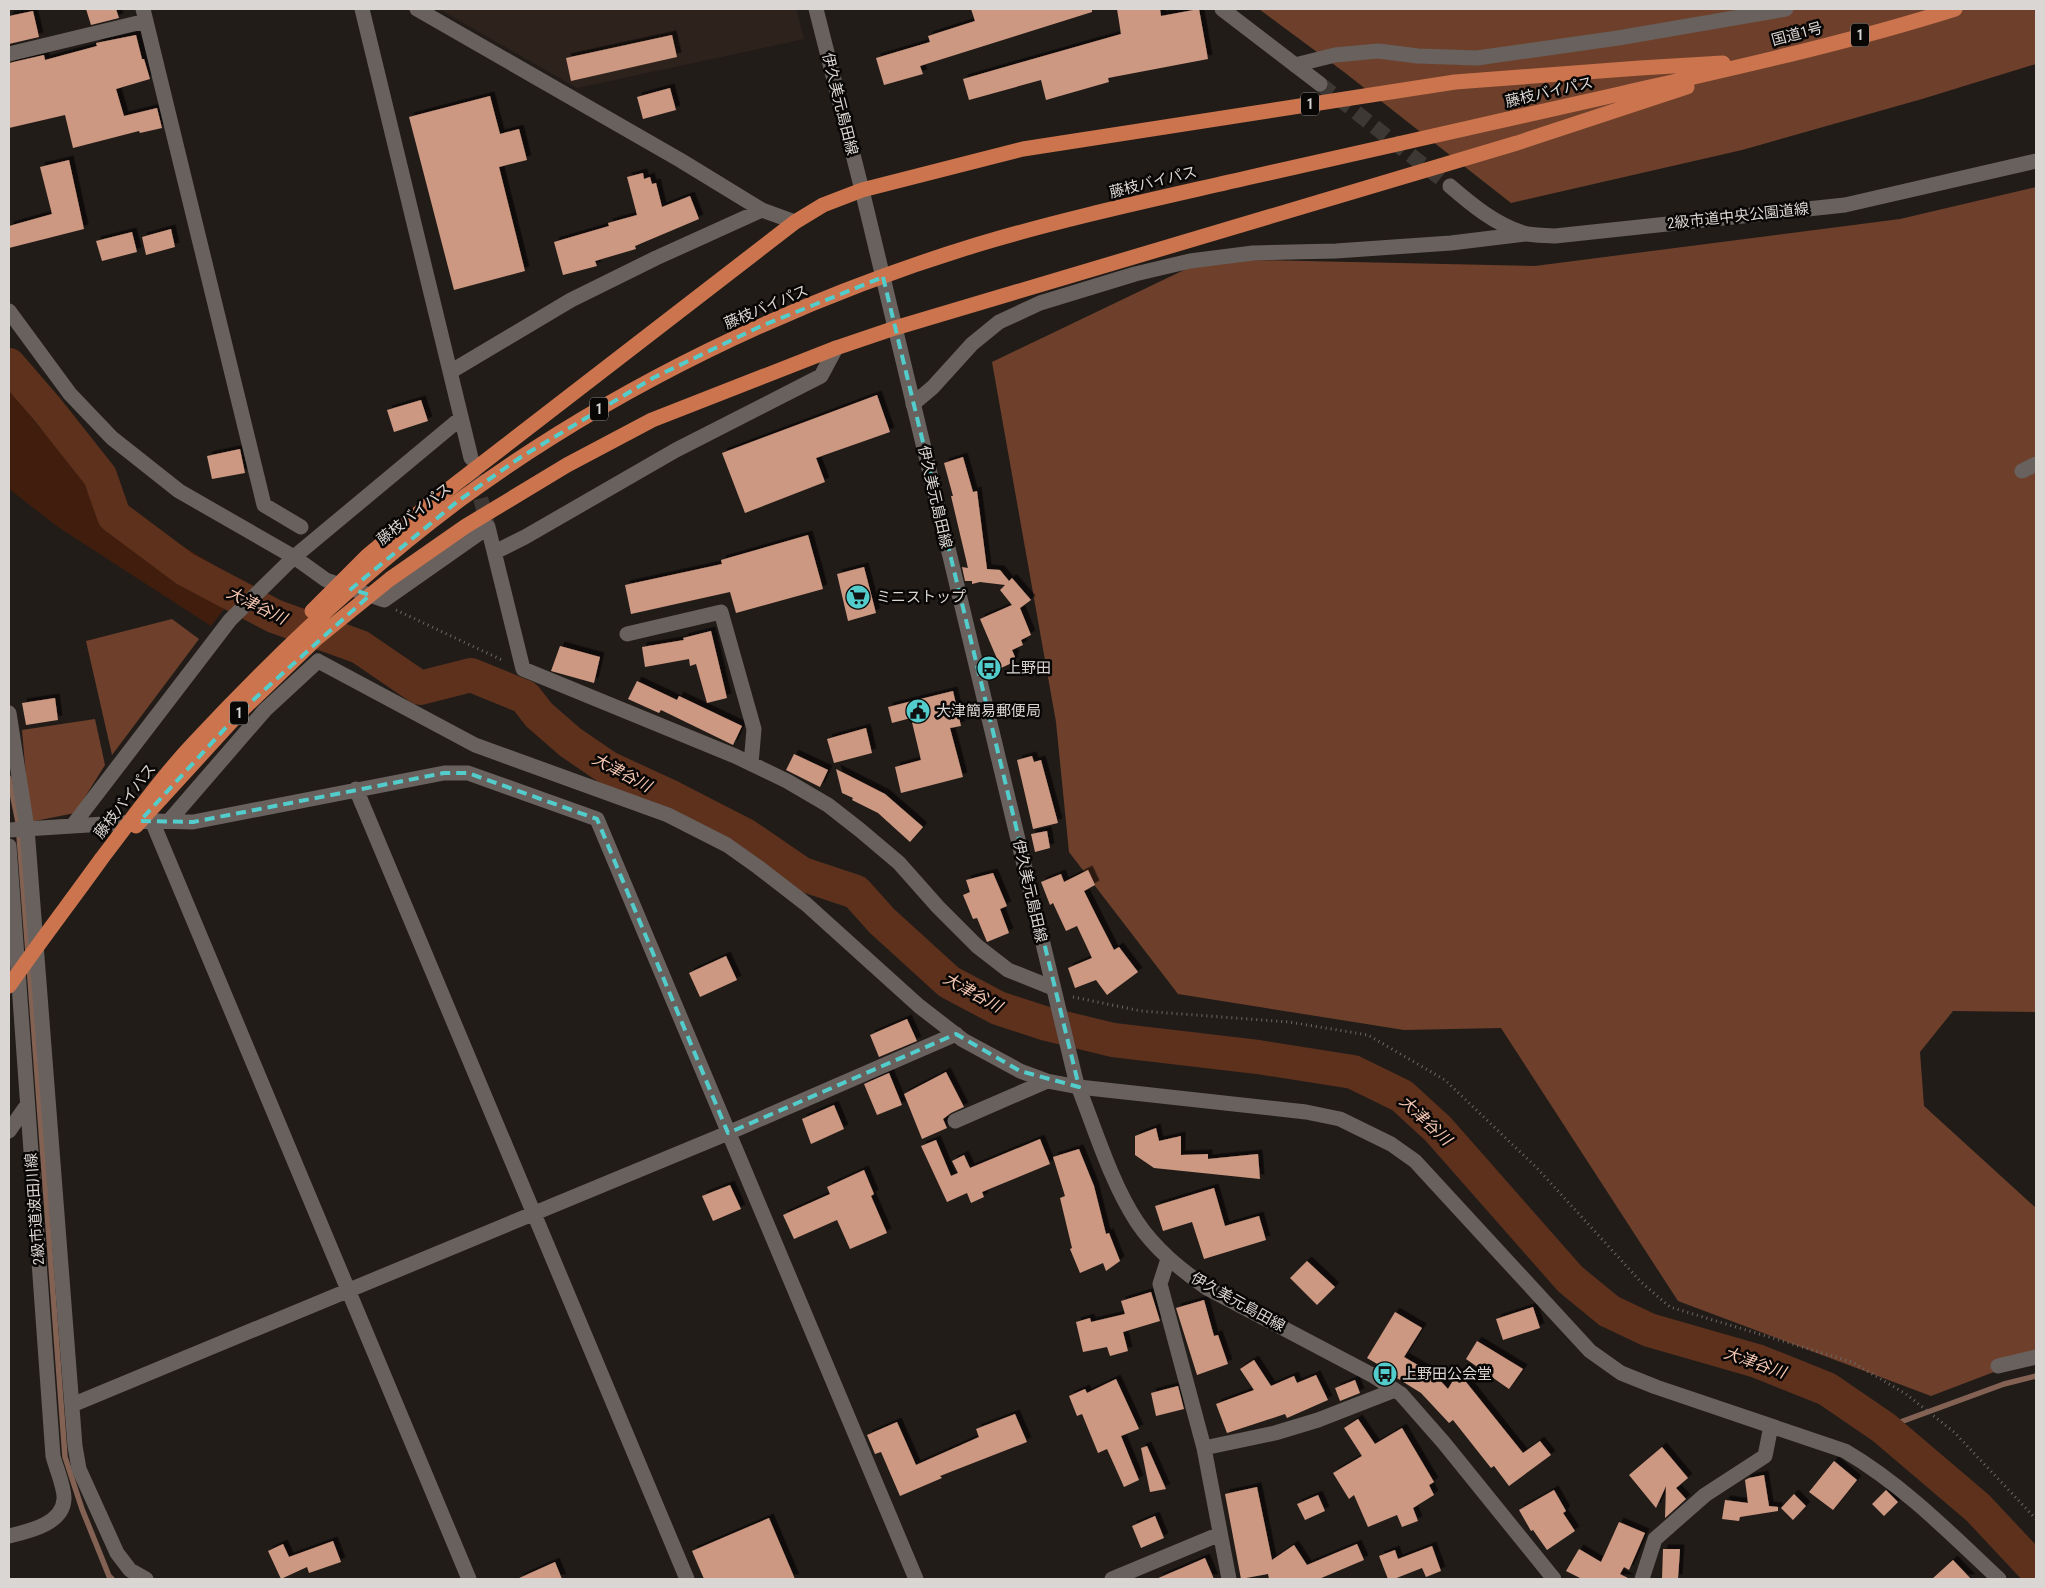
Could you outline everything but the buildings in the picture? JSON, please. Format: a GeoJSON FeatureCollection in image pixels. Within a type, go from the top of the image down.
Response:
{"type":"FeatureCollection","features":[{"type":"Feature","properties":{"kind":"highway","name":"国道1号"},"geometry":{"type":"LineString","coordinates":[[1764,61],[1955,9]]}},
{"type":"Feature","properties":{"kind":"highway","name":"1"},"geometry":{"type":"LineString","coordinates":[[371,562],[427,506],[795,222],[823,205],[862,190],[1023,149],[1455,82],[1764,61]]}},
{"type":"Feature","properties":{"kind":"highway","name":"1"},"geometry":{"type":"LineString","coordinates":[[100,861],[155,807],[242,710],[316,639],[390,578],[466,526],[567,466],[652,420],[836,348],[895,328],[1517,142],[1764,61]]}},
{"type":"Feature","properties":{"kind":"highway","name":"藤枝バイパス"},"geometry":{"type":"LineString","coordinates":[[9,986],[145,801],[273,650],[371,562],[521,457],[653,378],[741,336],[848,291],[920,263],[983,243],[1176,194],[1764,61]]}},
{"type":"Feature","properties":{"kind":"street"},"geometry":{"type":"LineString","coordinates":[[362,9],[471,458]]}},
{"type":"Feature","properties":{"kind":"street"},"geometry":{"type":"LineString","coordinates":[[417,9],[680,160],[762,210],[795,222]]}},
{"type":"Feature","properties":{"kind":"street","name":"伊久美元島田線"},"geometry":{"type":"LineString","coordinates":[[816,9],[862,190],[1077,1084],[1118,1186],[1137,1222],[1168,1259],[1206,1288],[1372,1375],[1401,1394],[1444,1443],[1554,1579]]}},
{"type":"Feature","properties":{"kind":"street"},"geometry":{"type":"LineString","coordinates":[[1222,9],[1320,84]]}},
{"type":"Feature","properties":{"kind":"street"},"geometry":{"type":"LineString","coordinates":[[1295,65],[1335,55],[1378,51],[1418,56],[1476,58],[1618,38],[1786,9]]}},
{"type":"Feature","properties":{"kind":"street"},"geometry":{"type":"LineString","coordinates":[[9,54],[144,15],[264,505],[300,527]]}},
{"type":"Feature","properties":{"kind":"street","name":"2級市道中央公園道線"},"geometry":{"type":"LineString","coordinates":[[1450,186],[1476,208],[1507,227],[1525,234],[1555,236],[1845,205],[2036,161]]}},
{"type":"Feature","properties":{"kind":"street"},"geometry":{"type":"LineString","coordinates":[[450,372],[571,300],[656,258],[762,210]]}},
{"type":"Feature","properties":{"kind":"street"},"geometry":{"type":"LineString","coordinates":[[913,404],[933,387],[972,344],[999,322],[1040,303],[1135,274],[1190,261],[1252,253],[1336,251],[1451,244],[1525,234]]}},
{"type":"Feature","properties":{"kind":"street"},"geometry":{"type":"LineString","coordinates":[[9,311],[70,394],[112,438],[179,491],[326,580],[384,600],[488,527],[523,669],[676,730],[787,781],[820,800],[899,863],[938,908],[976,946],[1008,970],[1054,992]]}},
{"type":"Feature","properties":{"kind":"street"},"geometry":{"type":"LineString","coordinates":[[495,552],[525,537],[676,450],[821,376],[836,348]]}},
{"type":"Feature","properties":{"kind":"street"},"geometry":{"type":"LineString","coordinates":[[73,825],[230,620],[292,559],[461,418]]}},
{"type":"Feature","properties":{"kind":"street"},"geometry":{"type":"LineString","coordinates":[[2022,471],[2036,464]]}},
{"type":"Feature","properties":{"kind":"street"},"geometry":{"type":"LineString","coordinates":[[627,634],[721,612],[754,729],[751,764]]}},
{"type":"Feature","properties":{"kind":"street"},"geometry":{"type":"LineString","coordinates":[[169,821],[265,710],[318,661],[475,745],[668,815],[727,846],[758,866],[806,904],[920,1006],[963,1040],[1020,1071],[1047,1081],[1306,1112],[1340,1119],[1391,1144],[1415,1161],[1590,1351],[1620,1373],[1656,1388],[1845,1451],[1868,1464],[1938,1522],[1999,1579]]}},
{"type":"Feature","properties":{"kind":"street"},"geometry":{"type":"LineString","coordinates":[[9,713],[27,828],[72,1404],[79,1469],[117,1553],[130,1570],[146,1579]]}},
{"type":"Feature","properties":{"kind":"street"},"geometry":{"type":"LineString","coordinates":[[9,830],[152,821],[193,822],[444,773],[468,773],[597,819],[916,1579]]}},
{"type":"Feature","properties":{"kind":"street"},"geometry":{"type":"LineString","coordinates":[[356,789],[687,1579]]}},
{"type":"Feature","properties":{"kind":"street"},"geometry":{"type":"LineString","coordinates":[[152,821],[469,1579]]}},
{"type":"Feature","properties":{"kind":"street","name":"2級市道波田川線"},"geometry":{"type":"LineString","coordinates":[[9,846],[53,1456],[64,1498]]}},
{"type":"Feature","properties":{"kind":"street"},"geometry":{"type":"LineString","coordinates":[[72,1404],[728,1133],[956,1034]]}},
{"type":"Feature","properties":{"kind":"street"},"geometry":{"type":"LineString","coordinates":[[955,1121],[1047,1081]]}},
{"type":"Feature","properties":{"kind":"street"},"geometry":{"type":"LineString","coordinates":[[9,1131],[28,1105]]}},
{"type":"Feature","properties":{"kind":"street"},"geometry":{"type":"LineString","coordinates":[[1168,1259],[1160,1284],[1204,1448],[1229,1579]]}},
{"type":"Feature","properties":{"kind":"street"},"geometry":{"type":"LineString","coordinates":[[1998,1366],[2036,1357]]}},
{"type":"Feature","properties":{"kind":"street"},"geometry":{"type":"LineString","coordinates":[[1204,1448],[1276,1433],[1318,1420],[1395,1390]]}},
{"type":"Feature","properties":{"kind":"street"},"geometry":{"type":"LineString","coordinates":[[1642,1579],[1656,1539],[1705,1495],[1765,1456],[1771,1426]]}},
{"type":"Feature","properties":{"kind":"street"},"geometry":{"type":"LineString","coordinates":[[9,1536],[50,1522],[61,1512],[64,1498],[89,1492]]}},
{"type":"Feature","properties":{"kind":"street"},"geometry":{"type":"LineString","coordinates":[[1112,1579],[1220,1534]]}},
{"type":"Feature","properties":{"kind":"path"},"geometry":{"type":"LineString","coordinates":[[393,609],[523,669]]}},
{"type":"Feature","properties":{"kind":"path"},"geometry":{"type":"LineString","coordinates":[[1054,992],[1141,1011],[1289,1022],[1368,1035],[1445,1080],[1537,1168],[1641,1282],[1670,1307],[1844,1360],[1860,1367],[1906,1394],[1954,1432],[2036,1519]]}},
{"type":"Feature","properties":{"kind":"highlighted area"},"geometry":{"type":"Polygon","coordinates":[[[883,277],[1079,1087],[1020,1071],[956,1034],[728,1133],[597,819],[468,773],[444,773],[193,822],[140,821],[242,710],[370,595],[351,589],[458,501],[521,457],[653,378],[759,327],[883,277]]]}},
{"type":"Feature","properties":{"kind":"shaded area"},"geometry":{"type":"Polygon","coordinates":[[[439,9],[796,9],[804,39],[577,88],[439,9]]]}},
{"type":"Feature","properties":{"kind":"shaded area"},"geometry":{"type":"Polygon","coordinates":[[[1259,9],[2036,9],[2036,64],[1922,99],[1742,150],[1511,203],[1344,72],[1259,9]]]}},
{"type":"Feature","properties":{"kind":"shaded area"},"geometry":{"type":"Polygon","coordinates":[[[2036,187],[2036,1012],[1953,1011],[1920,1052],[1924,1106],[2036,1208],[2036,1356],[1931,1396],[1678,1301],[1501,1028],[1404,1030],[1178,994],[1069,852],[1056,722],[992,362],[1207,259],[1535,266],[1900,219],[2036,187]]]}},
{"type":"Feature","properties":{"kind":"shaded area"},"geometry":{"type":"Polygon","coordinates":[[[9,388],[39,427],[109,498],[161,533],[244,583],[211,626],[58,527],[9,489],[9,388]]]}},
{"type":"Feature","properties":{"kind":"shaded area"},"geometry":{"type":"Polygon","coordinates":[[[172,619],[199,639],[112,755],[86,641],[172,619]]]}},
{"type":"Feature","properties":{"kind":"shaded area"},"geometry":{"type":"Polygon","coordinates":[[[95,719],[105,765],[75,813],[30,822],[22,730],[95,719]]]}},
{"type":"Feature","properties":{"kind":"waterway","name":"大津谷川"},"geometry":{"type":"LineString","coordinates":[[9,365],[100,476],[114,516],[185,569],[274,616],[360,647],[420,688],[471,675],[525,697],[539,715],[570,742],[608,768],[671,797],[745,835],[802,874],[856,892],[882,921],[949,982],[998,1008],[1047,1024],[1113,1040],[1258,1057],[1353,1072],[1402,1096],[1438,1129],[1570,1279],[1609,1311],[1649,1330],[1757,1361],[1827,1389],[1884,1428],[1978,1508],[2036,1570]]}},
{"type":"Feature","properties":{"kind":"waterway"},"geometry":{"type":"LineString","coordinates":[[9,778],[18,822],[28,953]]}},
{"type":"Feature","properties":{"kind":"waterway"},"geometry":{"type":"LineString","coordinates":[[29,965],[65,1457],[82,1509],[109,1576],[112,1579]]}},
{"type":"Feature","properties":{"kind":"waterway"},"geometry":{"type":"LineString","coordinates":[[1884,1428],[2004,1384],[2036,1376]]}},
{"type":"Feature","properties":{"kind":"tunnel"},"geometry":{"type":"LineString","coordinates":[[1320,84],[1450,186]]}},
{"type":"Feature","properties":{"kind":"tunnel"},"geometry":{"type":"LineString","coordinates":[[475,476],[488,527]]}},
{"type":"Feature","properties":{"kind":"place","name":"ミニストップ"},"geometry":{"type":"Point","coordinates":[858,597]}},
{"type":"Feature","properties":{"kind":"place","name":"上野田"},"geometry":{"type":"Point","coordinates":[989,668]}},
{"type":"Feature","properties":{"kind":"place","name":"大津簡易郵便局"},"geometry":{"type":"Point","coordinates":[918,711]}},
{"type":"Feature","properties":{"kind":"place","name":"上野田公会堂"},"geometry":{"type":"Point","coordinates":[1385,1374]}}]}
